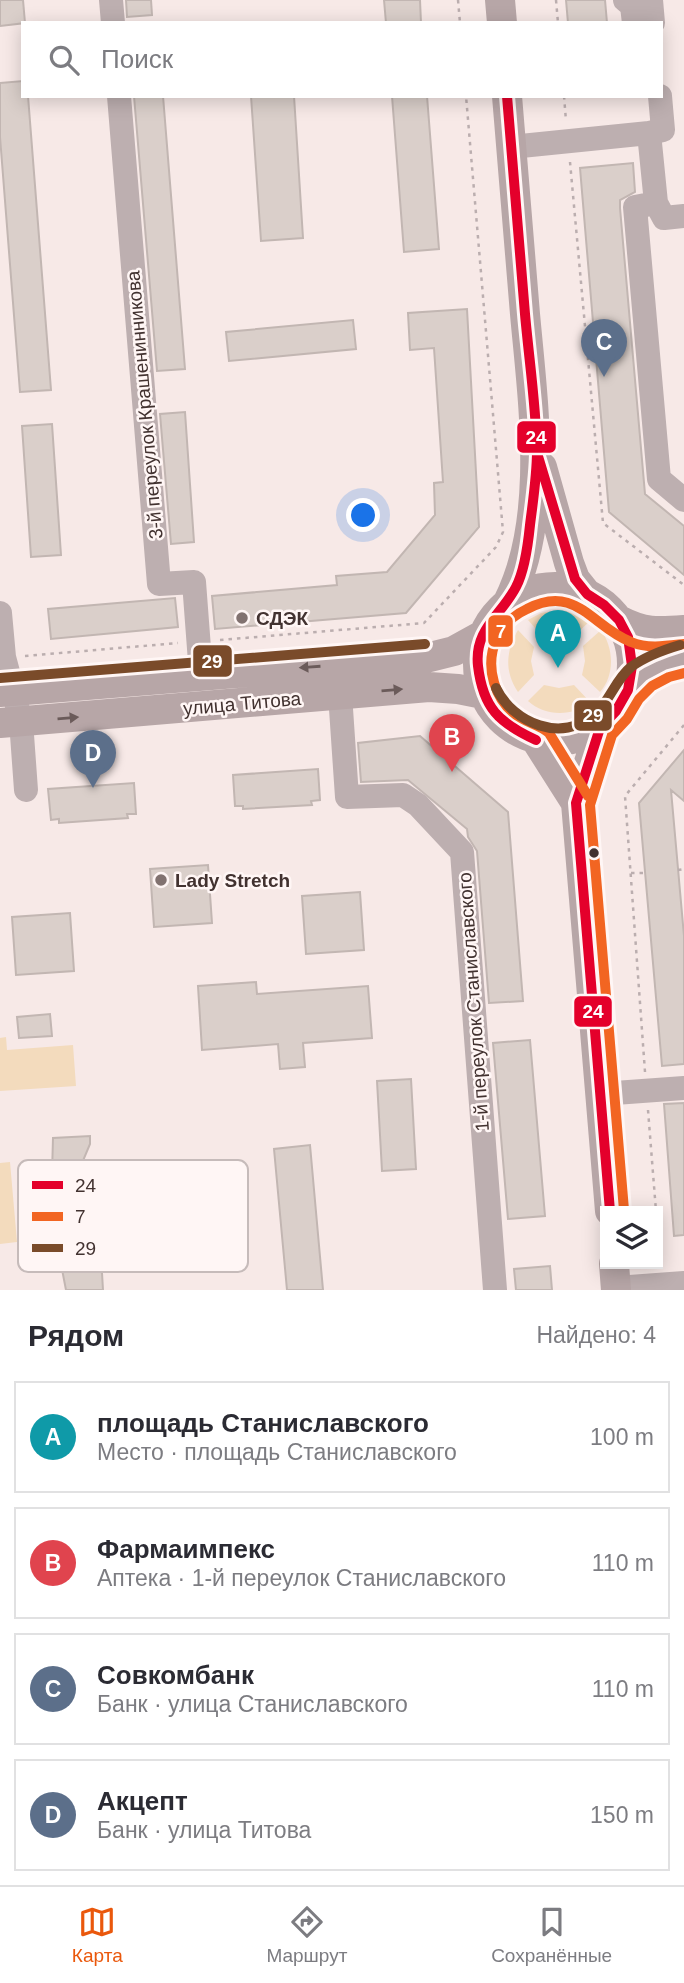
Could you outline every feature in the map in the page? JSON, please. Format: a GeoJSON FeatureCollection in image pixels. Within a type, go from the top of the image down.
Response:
{"type":"FeatureCollection","features":[{"type":"Feature","properties":{"kind":"main road"},"geometry":{"type":"LineString","coordinates":[[500,0],[502,21]]}},
{"type":"Feature","properties":{"kind":"main road"},"geometry":{"type":"LineString","coordinates":[[507,98],[537,453],[530,529],[518,584],[508,602]]}},
{"type":"Feature","properties":{"kind":"main road"},"geometry":{"type":"LineString","coordinates":[[537,453],[569,563],[575,579],[587,594]]}},
{"type":"Feature","properties":{"kind":"main road"},"geometry":{"type":"LineString","coordinates":[[684,630],[638,630],[619,620],[587,594],[570,588],[546,588],[525,592],[508,602],[492,618],[478,649],[478,666],[483,694],[494,714],[512,729],[536,740],[552,742],[569,741],[600,728],[616,711],[628,690],[645,675],[663,664],[684,658]]}},
{"type":"Feature","properties":{"kind":"main road"},"geometry":{"type":"LineString","coordinates":[[619,620],[631,649],[632,666],[628,690]]}},
{"type":"Feature","properties":{"kind":"main road","name":"улица Титова"},"geometry":{"type":"LineString","coordinates":[[7,692],[426,658],[454,650],[483,635]]}},
{"type":"Feature","properties":{"kind":"main road","name":"улица Титова"},"geometry":{"type":"LineString","coordinates":[[11,722],[429,687],[483,694]]}},
{"type":"Feature","properties":{"kind":"main road"},"geometry":{"type":"LineString","coordinates":[[600,728],[576,803],[610,1206]]}},
{"type":"Feature","properties":{"kind":"main road"},"geometry":{"type":"LineString","coordinates":[[536,740],[576,803]]}},
{"type":"Feature","properties":{"kind":"street"},"geometry":{"type":"LineString","coordinates":[[111,0],[113,21]]}},
{"type":"Feature","properties":{"kind":"street"},"geometry":{"type":"LineString","coordinates":[[636,6],[651,21]]}},
{"type":"Feature","properties":{"kind":"street","name":"3-й переулок Крашенинникова"},"geometry":{"type":"LineString","coordinates":[[119,98],[159,584],[194,582],[201,676]]}},
{"type":"Feature","properties":{"kind":"street"},"geometry":{"type":"LineString","coordinates":[[511,147],[663,130],[660,98]]}},
{"type":"Feature","properties":{"kind":"street"},"geometry":{"type":"LineString","coordinates":[[649,133],[656,203],[664,218],[684,216]]}},
{"type":"Feature","properties":{"kind":"street"},"geometry":{"type":"LineString","coordinates":[[656,203],[635,207],[659,479],[684,500]]}},
{"type":"Feature","properties":{"kind":"street"},"geometry":{"type":"LineString","coordinates":[[0,613],[11,722],[26,790]]}},
{"type":"Feature","properties":{"kind":"street","name":"1-й переулок Станиславского"},"geometry":{"type":"LineString","coordinates":[[340,695],[347,797],[403,794],[418,805],[462,852],[495,1290]]}},
{"type":"Feature","properties":{"kind":"street"},"geometry":{"type":"LineString","coordinates":[[601,1094],[684,1088]]}},
{"type":"Feature","properties":{"kind":"street"},"geometry":{"type":"LineString","coordinates":[[615,1281],[684,1283]]}},
{"type":"Feature","properties":{"kind":"path"},"geometry":{"type":"LineString","coordinates":[[458,0],[460,21]]}},
{"type":"Feature","properties":{"kind":"path"},"geometry":{"type":"LineString","coordinates":[[556,0],[558,21]]}},
{"type":"Feature","properties":{"kind":"path"},"geometry":{"type":"LineString","coordinates":[[4,657],[424,623],[496,547],[503,532],[466,98]]}},
{"type":"Feature","properties":{"kind":"path"},"geometry":{"type":"LineString","coordinates":[[564,98],[603,523],[684,585]]}},
{"type":"Feature","properties":{"kind":"path"},"geometry":{"type":"LineString","coordinates":[[656,1206],[625,796],[684,725]]}},
{"type":"Feature","properties":{"kind":"path"},"geometry":{"type":"LineString","coordinates":[[678,870],[684,869]]}},
{"type":"Feature","properties":{"kind":"path"},"geometry":{"type":"LineString","coordinates":[[631,873],[645,873]]}},
{"type":"Feature","properties":{"kind":"shaded area"},"geometry":{"type":"Polygon","coordinates":[[[559,610],[576,613],[590,621],[573,637],[559,633],[543,637],[528,620],[541,613],[559,610]]]}},
{"type":"Feature","properties":{"kind":"shaded area"},"geometry":{"type":"Polygon","coordinates":[[[518,630],[534,647],[531,661],[534,675],[518,692],[510,676],[508,661],[518,630]]]}},
{"type":"Feature","properties":{"kind":"shaded area"},"geometry":{"type":"Polygon","coordinates":[[[601,630],[611,661],[608,678],[600,692],[582,675],[585,661],[583,646],[601,630]]]}},
{"type":"Feature","properties":{"kind":"shaded area"},"geometry":{"type":"Polygon","coordinates":[[[544,685],[559,688],[574,685],[591,703],[568,712],[542,710],[528,701],[544,685]]]}},
{"type":"Feature","properties":{"kind":"shaded area"},"geometry":{"type":"Polygon","coordinates":[[[6,1037],[7,1050],[73,1045],[76,1086],[0,1091],[0,1038],[6,1037]]]}},
{"type":"Feature","properties":{"kind":"shaded area"},"geometry":{"type":"Polygon","coordinates":[[[10,1162],[17,1242],[0,1244],[0,1163],[10,1162]]]}},
{"type":"Feature","properties":{"kind":"building"},"geometry":{"type":"Polygon","coordinates":[[[0,0],[23,0],[25,21],[0,26],[0,0]]]}},
{"type":"Feature","properties":{"kind":"building"},"geometry":{"type":"Polygon","coordinates":[[[126,0],[151,0],[152,15],[127,17],[126,0]]]}},
{"type":"Feature","properties":{"kind":"building"},"geometry":{"type":"Polygon","coordinates":[[[384,0],[420,0],[421,21],[386,21],[384,0]]]}},
{"type":"Feature","properties":{"kind":"building"},"geometry":{"type":"Polygon","coordinates":[[[566,0],[605,0],[607,21],[568,21],[566,0]]]}},
{"type":"Feature","properties":{"kind":"building"},"geometry":{"type":"Polygon","coordinates":[[[21,81],[21,98],[28,98],[51,390],[20,392],[0,137],[0,83],[21,81]]]}},
{"type":"Feature","properties":{"kind":"building"},"geometry":{"type":"Polygon","coordinates":[[[134,98],[163,98],[185,369],[157,371],[134,98]]]}},
{"type":"Feature","properties":{"kind":"building"},"geometry":{"type":"Polygon","coordinates":[[[251,98],[294,98],[303,238],[261,241],[251,98]]]}},
{"type":"Feature","properties":{"kind":"building"},"geometry":{"type":"Polygon","coordinates":[[[392,98],[427,98],[439,249],[404,252],[392,98]]]}},
{"type":"Feature","properties":{"kind":"building"},"geometry":{"type":"Polygon","coordinates":[[[633,163],[635,192],[620,200],[620,208],[645,494],[684,526],[684,575],[609,512],[580,168],[633,163]]]}},
{"type":"Feature","properties":{"kind":"building"},"geometry":{"type":"Polygon","coordinates":[[[467,309],[479,527],[406,613],[215,629],[212,596],[337,585],[336,576],[387,572],[435,515],[434,483],[443,482],[434,348],[410,350],[408,313],[467,309]]]}},
{"type":"Feature","properties":{"kind":"building"},"geometry":{"type":"Polygon","coordinates":[[[353,320],[356,349],[229,361],[226,332],[353,320]]]}},
{"type":"Feature","properties":{"kind":"building"},"geometry":{"type":"Polygon","coordinates":[[[185,412],[194,542],[171,544],[160,414],[185,412]]]}},
{"type":"Feature","properties":{"kind":"building"},"geometry":{"type":"Polygon","coordinates":[[[52,424],[61,555],[31,557],[22,426],[52,424]]]}},
{"type":"Feature","properties":{"kind":"building"},"geometry":{"type":"Polygon","coordinates":[[[175,598],[178,627],[51,639],[48,609],[175,598]]]}},
{"type":"Feature","properties":{"kind":"building"},"geometry":{"type":"Polygon","coordinates":[[[420,736],[508,812],[523,1001],[489,1003],[477,851],[468,837],[467,829],[408,780],[361,782],[358,743],[420,736]]]}},
{"type":"Feature","properties":{"kind":"building"},"geometry":{"type":"Polygon","coordinates":[[[684,750],[684,801],[671,790],[684,936],[684,1064],[662,1066],[639,803],[684,750]]]}},
{"type":"Feature","properties":{"kind":"building"},"geometry":{"type":"Polygon","coordinates":[[[318,769],[320,800],[311,801],[312,805],[243,809],[243,806],[235,806],[233,775],[318,769]]]}},
{"type":"Feature","properties":{"kind":"building"},"geometry":{"type":"Polygon","coordinates":[[[134,783],[136,814],[127,814],[128,818],[59,823],[59,819],[51,820],[48,789],[134,783]]]}},
{"type":"Feature","properties":{"kind":"building"},"geometry":{"type":"Polygon","coordinates":[[[208,865],[212,923],[154,927],[150,869],[208,865]]]}},
{"type":"Feature","properties":{"kind":"building"},"geometry":{"type":"Polygon","coordinates":[[[360,892],[364,950],[306,954],[302,896],[360,892]]]}},
{"type":"Feature","properties":{"kind":"building"},"geometry":{"type":"Polygon","coordinates":[[[70,913],[74,971],[16,975],[12,917],[70,913]]]}},
{"type":"Feature","properties":{"kind":"building"},"geometry":{"type":"Polygon","coordinates":[[[256,982],[257,994],[368,986],[372,1038],[303,1043],[305,1067],[280,1069],[278,1044],[202,1050],[198,986],[256,982]]]}},
{"type":"Feature","properties":{"kind":"building"},"geometry":{"type":"Polygon","coordinates":[[[50,1014],[52,1036],[19,1038],[17,1017],[50,1014]]]}},
{"type":"Feature","properties":{"kind":"building"},"geometry":{"type":"Polygon","coordinates":[[[530,1040],[545,1216],[508,1219],[493,1043],[530,1040]]]}},
{"type":"Feature","properties":{"kind":"building"},"geometry":{"type":"Polygon","coordinates":[[[411,1079],[416,1169],[382,1171],[377,1081],[411,1079]]]}},
{"type":"Feature","properties":{"kind":"building"},"geometry":{"type":"Polygon","coordinates":[[[684,1103],[684,1235],[674,1236],[664,1104],[684,1103]]]}},
{"type":"Feature","properties":{"kind":"building"},"geometry":{"type":"Polygon","coordinates":[[[90,1136],[90,1144],[83,1160],[52,1160],[53,1138],[90,1136]]]}},
{"type":"Feature","properties":{"kind":"building"},"geometry":{"type":"Polygon","coordinates":[[[310,1145],[323,1290],[287,1290],[274,1149],[310,1145]]]}},
{"type":"Feature","properties":{"kind":"building"},"geometry":{"type":"Polygon","coordinates":[[[550,1266],[552,1290],[516,1290],[514,1269],[550,1266]]]}},
{"type":"Feature","properties":{"kind":"building"},"geometry":{"type":"Polygon","coordinates":[[[63,1272],[102,1273],[103,1290],[66,1290],[63,1272]]]}},
{"type":"Feature","properties":{"kind":"transit line","name":"24"},"geometry":{"type":"LineString","coordinates":[[507,98],[537,460],[522,573],[510,597],[484,632],[478,653],[478,666],[484,693],[495,712],[512,727],[536,740]]}},
{"type":"Feature","properties":{"kind":"transit line","name":"24"},"geometry":{"type":"LineString","coordinates":[[537,453],[575,579],[587,594],[604,605],[619,620],[628,637],[632,666],[628,690],[616,711],[600,728],[576,803],[610,1206]]}},
{"type":"Feature","properties":{"kind":"transit line","name":"7"},"geometry":{"type":"LineString","coordinates":[[588,796],[549,733],[512,711],[498,693],[491,660],[499,633],[522,611],[544,602],[558,601],[583,610],[631,642],[650,646],[684,644]]}},
{"type":"Feature","properties":{"kind":"transit line","name":"29"},"geometry":{"type":"LineString","coordinates":[[0,678],[425,644]]}},
{"type":"Feature","properties":{"kind":"transit line","name":"29"},"geometry":{"type":"LineString","coordinates":[[496,688],[514,711],[526,720],[554,728],[568,728],[595,714],[631,667],[680,645]]}},
{"type":"Feature","properties":{"kind":"transit line","name":"7"},"geometry":{"type":"LineString","coordinates":[[624,1206],[590,805],[612,735],[652,686],[684,673]]}},
{"type":"Feature","properties":{"kind":"place","name":"Совкомбанк"},"geometry":{"type":"Point","coordinates":[604,377]}},
{"type":"Feature","properties":{"kind":"place","name":"СДЭК"},"geometry":{"type":"Point","coordinates":[242,618]}},
{"type":"Feature","properties":{"kind":"place","name":"площадь Станиславского"},"geometry":{"type":"Point","coordinates":[558,668]}},
{"type":"Feature","properties":{"kind":"place","name":"Фармаимпекс"},"geometry":{"type":"Point","coordinates":[452,772]}},
{"type":"Feature","properties":{"kind":"place","name":"Акцепт"},"geometry":{"type":"Point","coordinates":[93,788]}},
{"type":"Feature","properties":{"kind":"place","name":"Lady Stretch"},"geometry":{"type":"Point","coordinates":[161,880]}}]}
